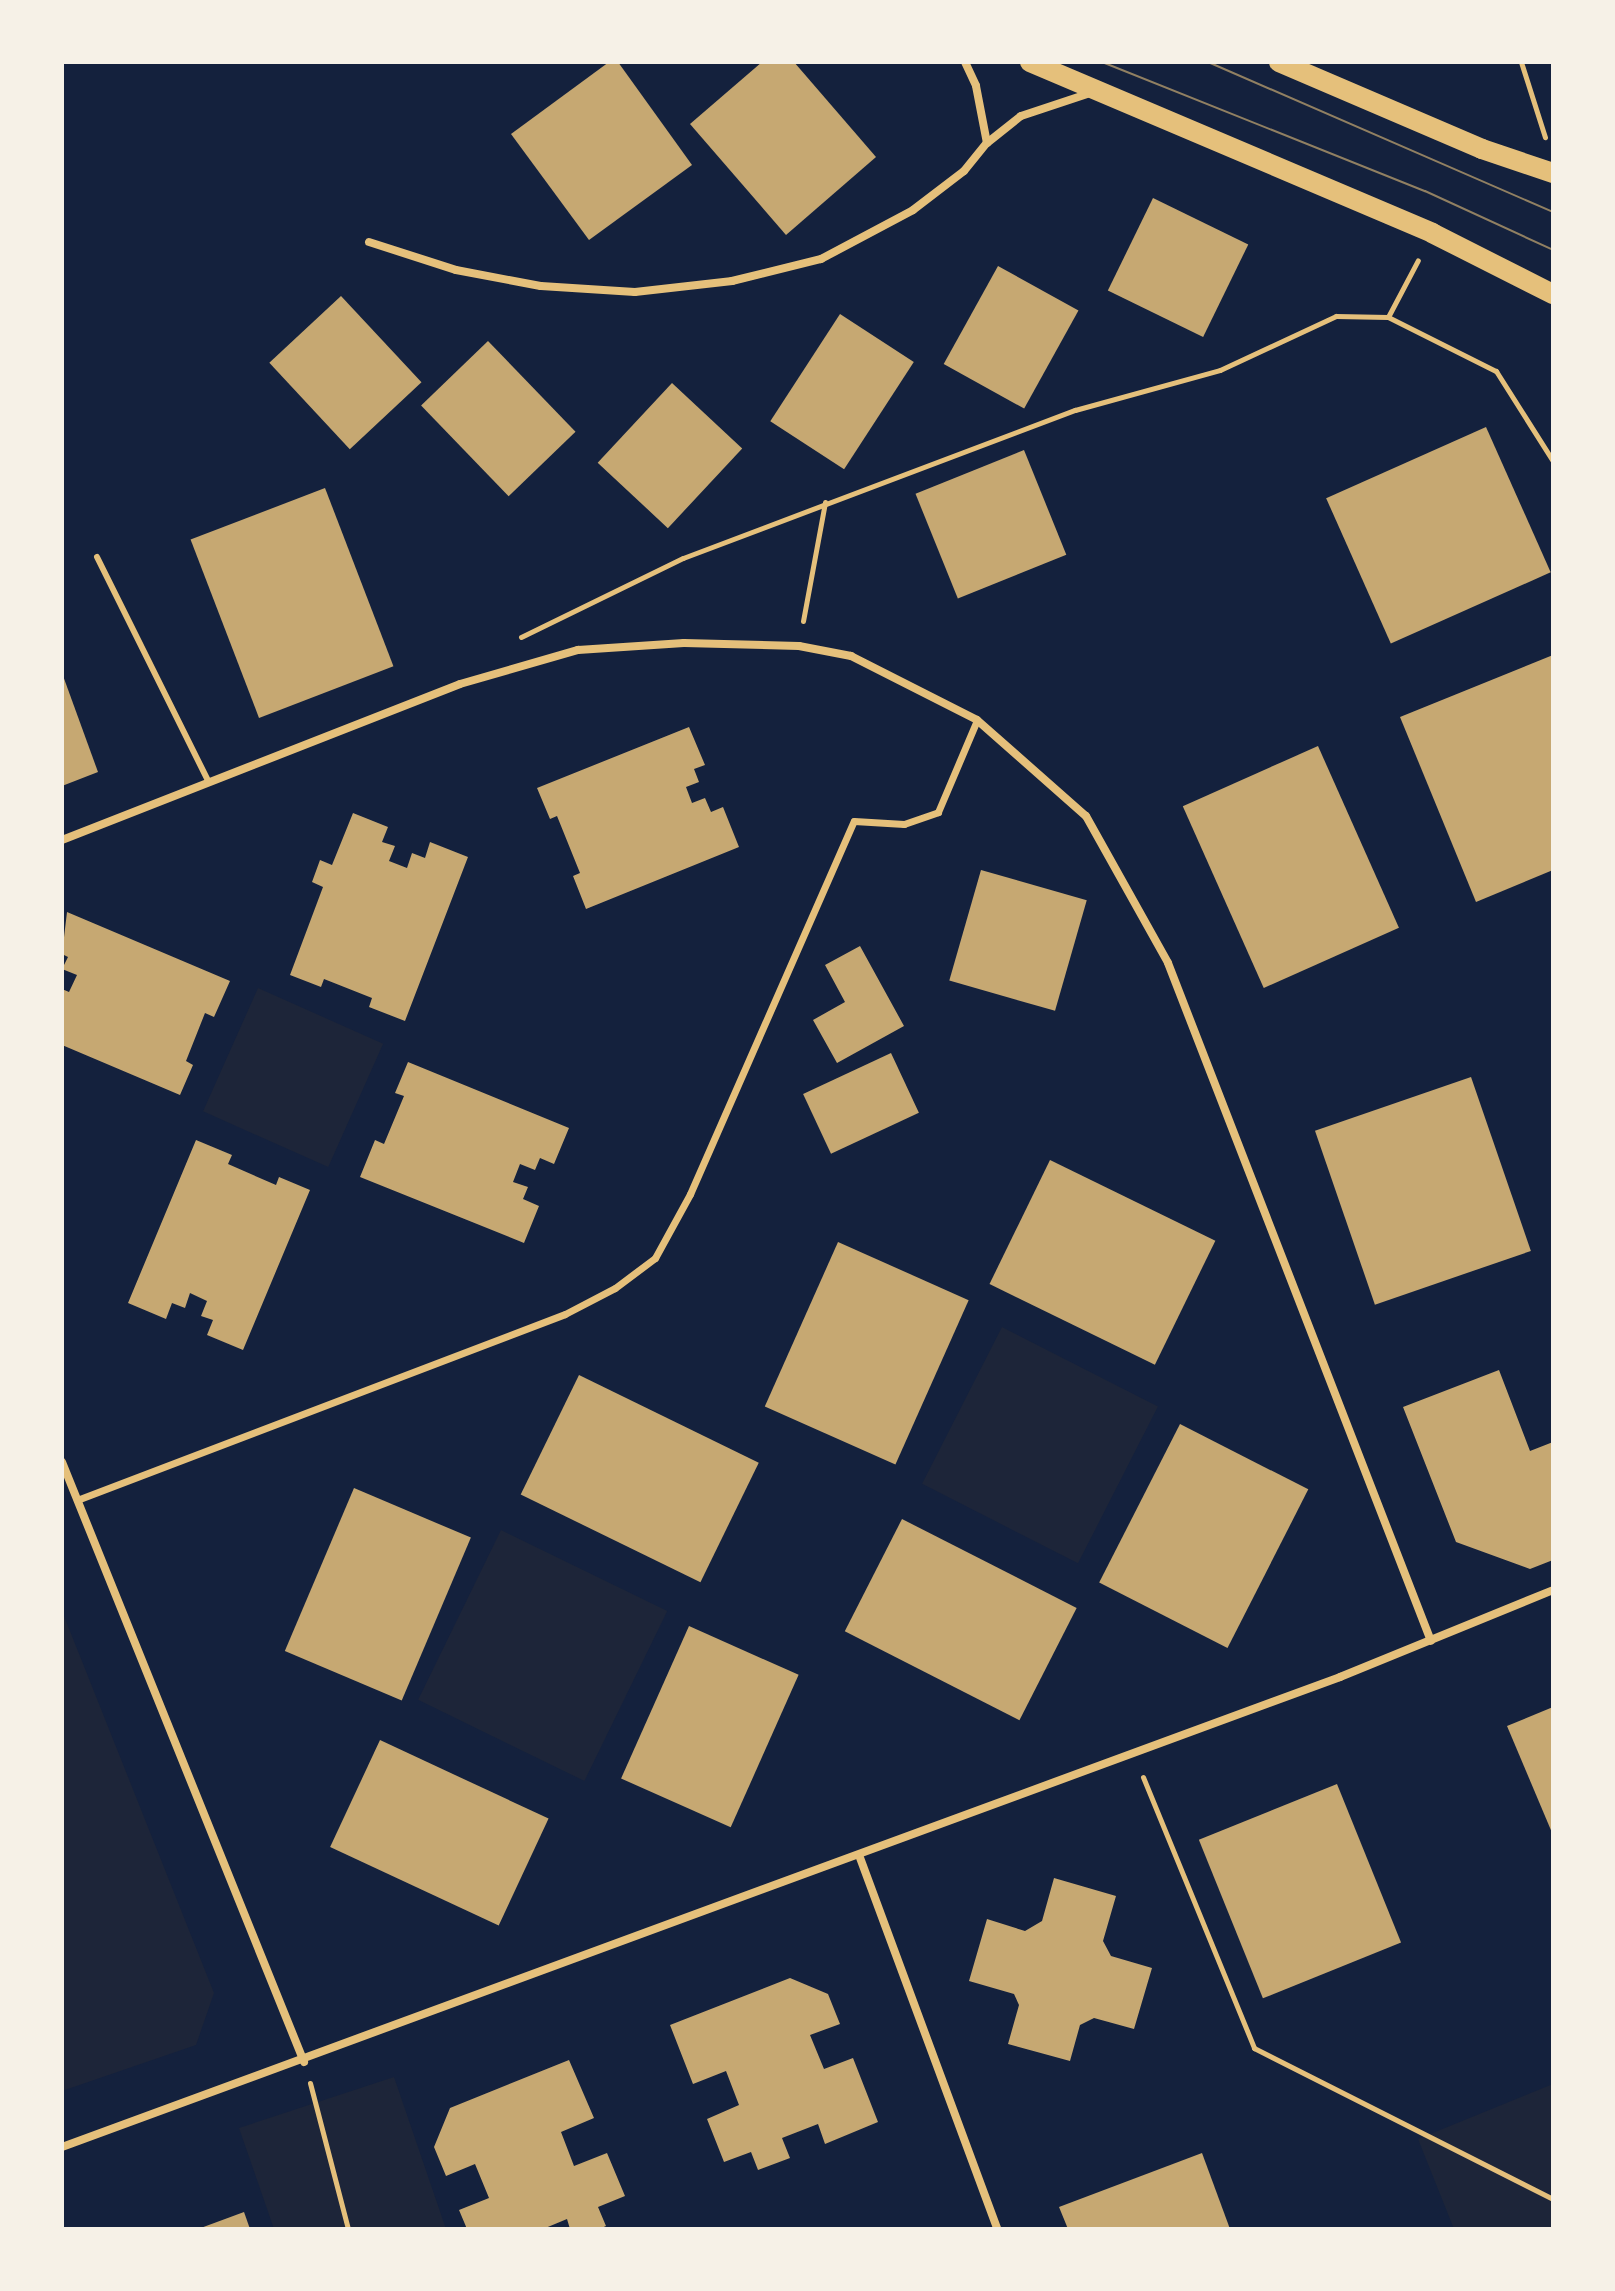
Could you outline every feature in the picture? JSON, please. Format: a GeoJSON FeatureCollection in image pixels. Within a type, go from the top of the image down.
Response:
{"type":"FeatureCollection","features":[{"type":"Feature","properties":{"kind":"main road"},"geometry":{"type":"LineString","coordinates":[[1030,62],[1432,233],[1553,294]]}},
{"type":"Feature","properties":{"kind":"main road"},"geometry":{"type":"LineString","coordinates":[[1279,62],[1482,149],[1553,173]]}},
{"type":"Feature","properties":{"kind":"street"},"geometry":{"type":"LineString","coordinates":[[965,62],[976,86],[987,143]]}},
{"type":"Feature","properties":{"kind":"street"},"geometry":{"type":"LineString","coordinates":[[369,242],[456,270],[541,286],[635,292],[732,281],[821,259],[913,210],[964,171],[987,143],[1021,116],[1053,101],[1098,91]]}},
{"type":"Feature","properties":{"kind":"street"},"geometry":{"type":"LineString","coordinates":[[62,840],[207,779],[460,684],[550,656],[684,643],[799,646],[851,656],[977,720],[1086,816],[1168,963],[1431,1641]]}},
{"type":"Feature","properties":{"kind":"street"},"geometry":{"type":"LineString","coordinates":[[77,1500],[565,1314],[615,1288],[655,1258],[690,1194],[854,821],[904,824],[938,812],[977,720]]}},
{"type":"Feature","properties":{"kind":"street"},"geometry":{"type":"LineString","coordinates":[[62,1462],[304,2062]]}},
{"type":"Feature","properties":{"kind":"street"},"geometry":{"type":"LineString","coordinates":[[62,2147],[304,2062],[1133,1753],[1431,1641],[1553,1590]]}},
{"type":"Feature","properties":{"kind":"street"},"geometry":{"type":"LineString","coordinates":[[859,1855],[997,2229]]}},
{"type":"Feature","properties":{"kind":"lane"},"geometry":{"type":"LineString","coordinates":[[97,557],[207,779]]}},
{"type":"Feature","properties":{"kind":"path"},"geometry":{"type":"LineString","coordinates":[[1521,62],[1548,146]]}},
{"type":"Feature","properties":{"kind":"path"},"geometry":{"type":"LineString","coordinates":[[1388,317],[1432,233]]}},
{"type":"Feature","properties":{"kind":"path"},"geometry":{"type":"LineString","coordinates":[[512,641],[683,558],[1075,410],[1220,370],[1336,316],[1388,317],[1496,371],[1553,461]]}},
{"type":"Feature","properties":{"kind":"path"},"geometry":{"type":"LineString","coordinates":[[799,646],[825,502]]}},
{"type":"Feature","properties":{"kind":"path"},"geometry":{"type":"LineString","coordinates":[[1133,1753],[1254,2048],[1553,2199]]}},
{"type":"Feature","properties":{"kind":"path"},"geometry":{"type":"LineString","coordinates":[[304,2062],[348,2229]]}},
{"type":"Feature","properties":{"kind":"shaded area"},"geometry":{"type":"Polygon","coordinates":[[[258,988],[383,1044],[328,1167],[203,1111],[258,988]]]}},
{"type":"Feature","properties":{"kind":"shaded area"},"geometry":{"type":"Polygon","coordinates":[[[1002,1327],[1158,1406],[1078,1563],[922,1484],[1002,1327]]]}},
{"type":"Feature","properties":{"kind":"shaded area"},"geometry":{"type":"Polygon","coordinates":[[[501,1530],[667,1611],[584,1781],[418,1700],[501,1530]]]}},
{"type":"Feature","properties":{"kind":"shaded area"},"geometry":{"type":"Polygon","coordinates":[[[62,1611],[214,1993],[196,2045],[62,2091],[62,1611]]]}},
{"type":"Feature","properties":{"kind":"shaded area"},"geometry":{"type":"Polygon","coordinates":[[[394,2077],[446,2229],[274,2229],[239,2128],[394,2077]]]}},
{"type":"Feature","properties":{"kind":"shaded area"},"geometry":{"type":"Polygon","coordinates":[[[1553,2084],[1553,2229],[1454,2229],[1418,2139],[1553,2084]]]}},
{"type":"Feature","properties":{"kind":"building"},"geometry":{"type":"Polygon","coordinates":[[[609,62],[618,62],[692,165],[589,240],[511,134],[609,62]]]}},
{"type":"Feature","properties":{"kind":"building"},"geometry":{"type":"Polygon","coordinates":[[[762,62],[794,62],[876,157],[786,235],[690,124],[762,62]]]}},
{"type":"Feature","properties":{"kind":"building"},"geometry":{"type":"Polygon","coordinates":[[[1153,198],[1248,244],[1203,337],[1108,291],[1153,198]]]}},
{"type":"Feature","properties":{"kind":"building"},"geometry":{"type":"Polygon","coordinates":[[[998,266],[1078,311],[1024,409],[944,364],[998,266]]]}},
{"type":"Feature","properties":{"kind":"building"},"geometry":{"type":"Polygon","coordinates":[[[341,296],[421,382],[350,449],[269,363],[341,296]]]}},
{"type":"Feature","properties":{"kind":"building"},"geometry":{"type":"Polygon","coordinates":[[[840,314],[914,362],[844,469],[770,421],[840,314]]]}},
{"type":"Feature","properties":{"kind":"building"},"geometry":{"type":"Polygon","coordinates":[[[488,341],[576,432],[509,496],[421,406],[488,341]]]}},
{"type":"Feature","properties":{"kind":"building"},"geometry":{"type":"Polygon","coordinates":[[[672,383],[742,448],[668,528],[598,463],[672,383]]]}},
{"type":"Feature","properties":{"kind":"building"},"geometry":{"type":"Polygon","coordinates":[[[1486,427],[1551,572],[1391,643],[1326,498],[1486,427]]]}},
{"type":"Feature","properties":{"kind":"building"},"geometry":{"type":"Polygon","coordinates":[[[1024,450],[1066,555],[958,599],[916,494],[1024,450]]]}},
{"type":"Feature","properties":{"kind":"building"},"geometry":{"type":"Polygon","coordinates":[[[325,488],[393,666],[259,718],[191,540],[325,488]]]}},
{"type":"Feature","properties":{"kind":"building"},"geometry":{"type":"Polygon","coordinates":[[[1553,655],[1553,870],[1476,902],[1400,717],[1553,655]]]}},
{"type":"Feature","properties":{"kind":"building"},"geometry":{"type":"Polygon","coordinates":[[[62,673],[98,772],[62,786],[62,673]]]}},
{"type":"Feature","properties":{"kind":"building"},"geometry":{"type":"Polygon","coordinates":[[[689,727],[705,765],[694,769],[699,782],[686,787],[692,803],[705,798],[711,812],[723,807],[739,847],[586,909],[573,876],[580,873],[557,816],[550,819],[537,788],[689,727]]]}},
{"type":"Feature","properties":{"kind":"building"},"geometry":{"type":"Polygon","coordinates":[[[1318,746],[1399,928],[1264,988],[1183,806],[1318,746]]]}},
{"type":"Feature","properties":{"kind":"building"},"geometry":{"type":"Polygon","coordinates":[[[353,813],[388,827],[382,842],[395,846],[389,861],[407,868],[412,853],[425,858],[430,842],[468,857],[405,1021],[369,1007],[372,998],[324,979],[321,987],[290,975],[323,887],[312,882],[320,860],[332,865],[353,813]]]}},
{"type":"Feature","properties":{"kind":"building"},"geometry":{"type":"Polygon","coordinates":[[[981,870],[1087,900],[1055,1011],[949,981],[981,870]]]}},
{"type":"Feature","properties":{"kind":"building"},"geometry":{"type":"Polygon","coordinates":[[[67,912],[230,981],[214,1017],[205,1013],[186,1061],[193,1065],[180,1095],[62,1045],[62,989],[69,992],[77,975],[62,969],[68,957],[62,954],[67,912]]]}},
{"type":"Feature","properties":{"kind":"building"},"geometry":{"type":"Polygon","coordinates":[[[860,946],[904,1026],[837,1063],[813,1020],[845,1002],[825,965],[860,946]]]}},
{"type":"Feature","properties":{"kind":"building"},"geometry":{"type":"Polygon","coordinates":[[[891,1053],[919,1113],[831,1154],[803,1094],[891,1053]]]}},
{"type":"Feature","properties":{"kind":"building"},"geometry":{"type":"Polygon","coordinates":[[[408,1062],[569,1128],[554,1164],[540,1158],[535,1170],[520,1164],[513,1182],[528,1187],[523,1199],[539,1206],[524,1243],[360,1177],[375,1140],[384,1144],[404,1096],[395,1093],[408,1062]]]}},
{"type":"Feature","properties":{"kind":"building"},"geometry":{"type":"Polygon","coordinates":[[[1471,1077],[1531,1251],[1375,1305],[1315,1131],[1471,1077]]]}},
{"type":"Feature","properties":{"kind":"building"},"geometry":{"type":"Polygon","coordinates":[[[196,1140],[232,1155],[228,1164],[276,1185],[279,1177],[310,1190],[243,1350],[207,1335],[213,1320],[201,1316],[207,1301],[190,1293],[185,1308],[172,1303],[166,1319],[128,1303],[196,1140]]]}},
{"type":"Feature","properties":{"kind":"building"},"geometry":{"type":"Polygon","coordinates":[[[1050,1160],[1215,1241],[1155,1365],[990,1284],[1050,1160]]]}},
{"type":"Feature","properties":{"kind":"building"},"geometry":{"type":"Polygon","coordinates":[[[838,1242],[969,1300],[895,1465],[765,1406],[838,1242]]]}},
{"type":"Feature","properties":{"kind":"building"},"geometry":{"type":"Polygon","coordinates":[[[1499,1370],[1530,1451],[1553,1442],[1553,1560],[1530,1569],[1456,1542],[1403,1407],[1499,1370]]]}},
{"type":"Feature","properties":{"kind":"building"},"geometry":{"type":"Polygon","coordinates":[[[579,1375],[759,1463],[700,1582],[521,1495],[579,1375]]]}},
{"type":"Feature","properties":{"kind":"building"},"geometry":{"type":"Polygon","coordinates":[[[1180,1424],[1308,1489],[1227,1648],[1099,1583],[1180,1424]]]}},
{"type":"Feature","properties":{"kind":"building"},"geometry":{"type":"Polygon","coordinates":[[[354,1488],[471,1538],[402,1701],[285,1651],[354,1488]]]}},
{"type":"Feature","properties":{"kind":"building"},"geometry":{"type":"Polygon","coordinates":[[[902,1519],[1077,1608],[1019,1720],[845,1631],[902,1519]]]}},
{"type":"Feature","properties":{"kind":"building"},"geometry":{"type":"Polygon","coordinates":[[[689,1626],[799,1675],[731,1827],[621,1779],[689,1626]]]}},
{"type":"Feature","properties":{"kind":"building"},"geometry":{"type":"Polygon","coordinates":[[[1553,1707],[1553,1835],[1507,1726],[1553,1707]]]}},
{"type":"Feature","properties":{"kind":"building"},"geometry":{"type":"Polygon","coordinates":[[[380,1740],[549,1819],[499,1926],[330,1847],[380,1740]]]}},
{"type":"Feature","properties":{"kind":"building"},"geometry":{"type":"Polygon","coordinates":[[[1337,1784],[1401,1943],[1263,1998],[1199,1840],[1337,1784]]]}},
{"type":"Feature","properties":{"kind":"building"},"geometry":{"type":"Polygon","coordinates":[[[1054,1878],[1116,1896],[1103,1941],[1111,1956],[1152,1968],[1134,2029],[1094,2018],[1080,2025],[1070,2061],[1008,2044],[1019,2005],[1014,1994],[969,1981],[987,1919],[1025,1931],[1042,1921],[1054,1878]]]}},
{"type":"Feature","properties":{"kind":"building"},"geometry":{"type":"Polygon","coordinates":[[[790,1978],[828,1994],[840,2024],[810,2035],[824,2069],[853,2058],[878,2122],[825,2144],[818,2124],[782,2138],[790,2158],[758,2170],[751,2152],[724,2162],[707,2119],[739,2105],[726,2071],[693,2084],[670,2025],[790,1978]]]}},
{"type":"Feature","properties":{"kind":"building"},"geometry":{"type":"Polygon","coordinates":[[[569,2060],[594,2118],[561,2132],[574,2166],[607,2153],[625,2196],[598,2207],[606,2226],[599,2229],[570,2229],[567,2219],[543,2229],[467,2229],[459,2210],[489,2198],[475,2164],[446,2176],[434,2147],[450,2108],[569,2060]]]}},
{"type":"Feature","properties":{"kind":"building"},"geometry":{"type":"Polygon","coordinates":[[[1202,2153],[1230,2229],[1068,2229],[1059,2207],[1202,2153]]]}},
{"type":"Feature","properties":{"kind":"building"},"geometry":{"type":"Polygon","coordinates":[[[244,2212],[250,2229],[198,2229],[244,2212]]]}},
{"type":"Feature","properties":{"kind":"tram line"},"geometry":{"type":"LineString","coordinates":[[1102,62],[1425,191],[1553,250]]}},
{"type":"Feature","properties":{"kind":"tram line"},"geometry":{"type":"LineString","coordinates":[[1208,62],[1553,212]]}}]}
